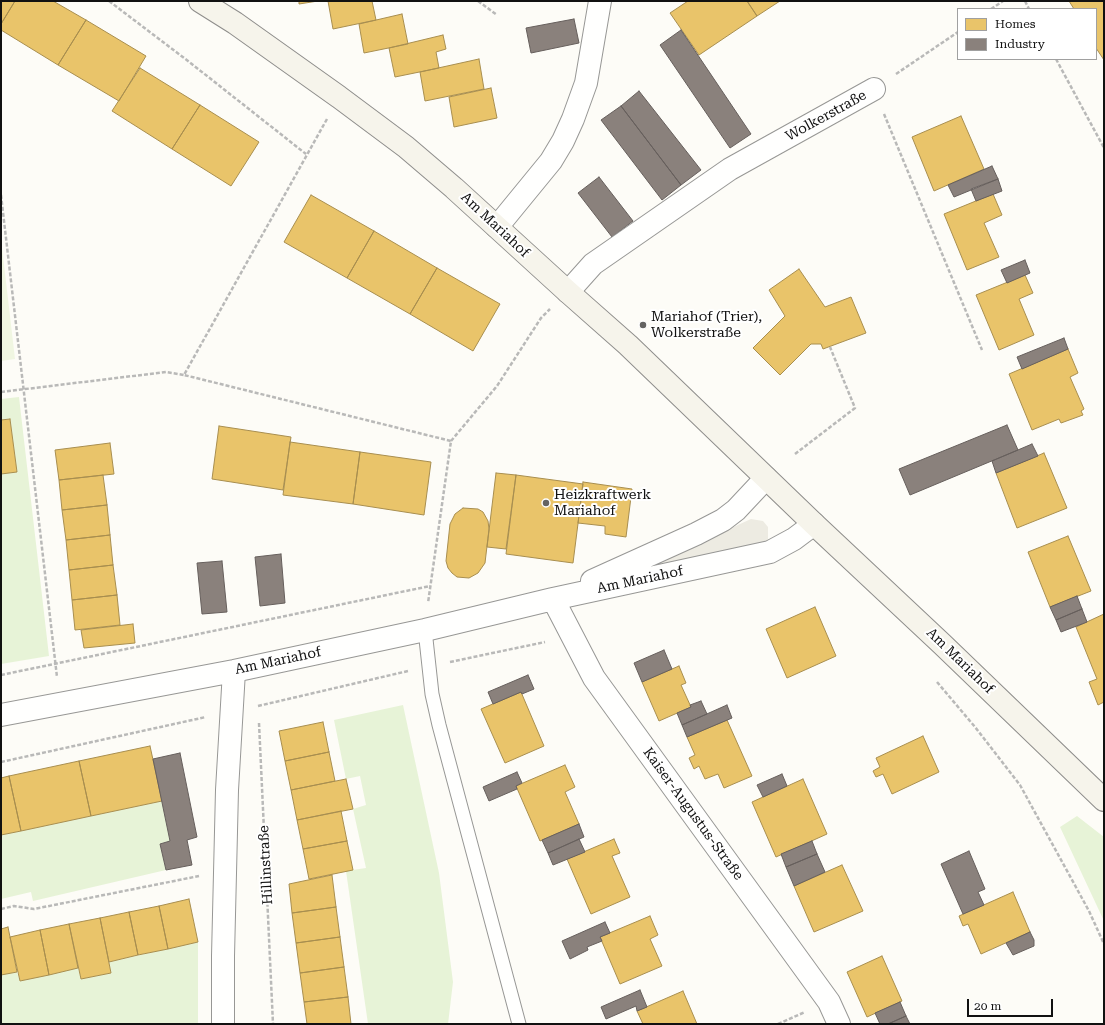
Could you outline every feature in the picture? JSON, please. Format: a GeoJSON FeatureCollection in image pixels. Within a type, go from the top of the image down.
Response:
{"type":"FeatureCollection","features":[{"type":"Feature","properties":{"kind":"street","name":"Am Mariahof"},"geometry":{"type":"LineString","coordinates":[[200,1],[242,27],[339,96],[406,147],[454,188],[628,345],[1104,800]]}},
{"type":"Feature","properties":{"kind":"street"},"geometry":{"type":"LineString","coordinates":[[497,227],[551,161],[563,140],[586,83],[600,1]]}},
{"type":"Feature","properties":{"kind":"street","name":"Wolkerstraße"},"geometry":{"type":"LineString","coordinates":[[568,292],[594,264],[730,169],[874,89]]}},
{"type":"Feature","properties":{"kind":"street","name":"Am Mariahof"},"geometry":{"type":"LineString","coordinates":[[553,599],[724,520],[736,510],[766,478]]}},
{"type":"Feature","properties":{"kind":"street","name":"Am Mariahof"},"geometry":{"type":"LineString","coordinates":[[1,715],[234,671],[425,630],[553,599],[770,552],[794,539],[814,524]]}},
{"type":"Feature","properties":{"kind":"street","name":"Kaiser-Augustus-Straße"},"geometry":{"type":"LineString","coordinates":[[553,599],[594,678],[829,1002],[840,1024]]}},
{"type":"Feature","properties":{"kind":"street"},"geometry":{"type":"LineString","coordinates":[[223,1024],[226,790],[234,671]]}},
{"type":"Feature","properties":{"kind":"lane"},"geometry":{"type":"LineString","coordinates":[[425,630],[432,694],[439,725],[519,1024]]}},
{"type":"Feature","properties":{"kind":"path"},"geometry":{"type":"LineString","coordinates":[[109,1],[306,154]]}},
{"type":"Feature","properties":{"kind":"path"},"geometry":{"type":"LineString","coordinates":[[478,1],[496,15]]}},
{"type":"Feature","properties":{"kind":"path"},"geometry":{"type":"LineString","coordinates":[[992,8],[1003,1]]}},
{"type":"Feature","properties":{"kind":"path"},"geometry":{"type":"LineString","coordinates":[[874,89],[957,33]]}},
{"type":"Feature","properties":{"kind":"path"},"geometry":{"type":"LineString","coordinates":[[1057,60],[1104,148]]}},
{"type":"Feature","properties":{"kind":"path","name":"Wolkerstraße"},"geometry":{"type":"LineString","coordinates":[[874,89],[982,350]]}},
{"type":"Feature","properties":{"kind":"path"},"geometry":{"type":"LineString","coordinates":[[184,375],[339,96]]}},
{"type":"Feature","properties":{"kind":"path"},"geometry":{"type":"LineString","coordinates":[[1,195],[60,704]]}},
{"type":"Feature","properties":{"kind":"path"},"geometry":{"type":"LineString","coordinates":[[425,630],[451,441],[496,386],[541,318]]}},
{"type":"Feature","properties":{"kind":"path"},"geometry":{"type":"LineString","coordinates":[[795,454],[855,408],[830,347]]}},
{"type":"Feature","properties":{"kind":"path"},"geometry":{"type":"LineString","coordinates":[[1,392],[166,372],[184,375],[451,441]]}},
{"type":"Feature","properties":{"kind":"path"},"geometry":{"type":"LineString","coordinates":[[1,675],[56,665],[430,586]]}},
{"type":"Feature","properties":{"kind":"path"},"geometry":{"type":"LineString","coordinates":[[250,707],[430,666],[548,642]]}},
{"type":"Feature","properties":{"kind":"path"},"geometry":{"type":"LineString","coordinates":[[937,682],[1020,785],[1090,911],[1104,944]]}},
{"type":"Feature","properties":{"kind":"path"},"geometry":{"type":"LineString","coordinates":[[1,762],[212,715]]}},
{"type":"Feature","properties":{"kind":"path","name":"Hillinstraße"},"geometry":{"type":"LineString","coordinates":[[259,722],[273,1024]]}},
{"type":"Feature","properties":{"kind":"path"},"geometry":{"type":"LineString","coordinates":[[1,909],[14,906],[34,909],[225,871]]}},
{"type":"Feature","properties":{"kind":"green space"},"geometry":{"type":"Polygon","coordinates":[[[1,239],[15,359],[1,361],[1,239]]]}},
{"type":"Feature","properties":{"kind":"green space"},"geometry":{"type":"Polygon","coordinates":[[[19,397],[49,656],[1,664],[1,474],[17,472],[10,419],[1,420],[1,399],[19,397]]]}},
{"type":"Feature","properties":{"kind":"green space"},"geometry":{"type":"Polygon","coordinates":[[[403,705],[439,873],[453,982],[448,1024],[368,1024],[346,871],[366,868],[353,809],[366,805],[360,776],[346,779],[334,720],[403,705]]]}},
{"type":"Feature","properties":{"kind":"green space"},"geometry":{"type":"Polygon","coordinates":[[[162,801],[170,841],[160,844],[166,870],[33,901],[31,892],[1,899],[1,835],[162,801]]]}},
{"type":"Feature","properties":{"kind":"green space"},"geometry":{"type":"Polygon","coordinates":[[[1077,816],[1104,837],[1104,921],[1060,827],[1077,816]]]}},
{"type":"Feature","properties":{"kind":"green space"},"geometry":{"type":"Polygon","coordinates":[[[198,942],[198,1024],[1,1024],[1,975],[17,972],[20,981],[78,968],[81,979],[111,973],[109,962],[198,942]]]}},
{"type":"Feature","properties":{"kind":"shaded area"},"geometry":{"type":"Polygon","coordinates":[[[751,519],[763,521],[768,527],[768,539],[766,543],[652,569],[648,566],[751,519]]]}},
{"type":"Feature","properties":{"kind":"building: Homes"},"geometry":{"type":"Polygon","coordinates":[[[1,1],[15,1],[1,24],[1,1]]]}},
{"type":"Feature","properties":{"kind":"building: Homes"},"geometry":{"type":"Polygon","coordinates":[[[15,1],[53,1],[86,20],[58,65],[1,30],[1,24],[15,1]]]}},
{"type":"Feature","properties":{"kind":"building: Homes"},"geometry":{"type":"Polygon","coordinates":[[[299,1],[318,1],[299,4],[299,1]]]}},
{"type":"Feature","properties":{"kind":"building: Homes"},"geometry":{"type":"Polygon","coordinates":[[[328,1],[372,1],[376,20],[333,29],[328,1]]]}},
{"type":"Feature","properties":{"kind":"building: Homes"},"geometry":{"type":"Polygon","coordinates":[[[688,1],[747,1],[757,16],[699,55],[670,13],[688,1]]]}},
{"type":"Feature","properties":{"kind":"building: Homes"},"geometry":{"type":"Polygon","coordinates":[[[747,1],[780,1],[757,16],[747,1]]]}},
{"type":"Feature","properties":{"kind":"building: Homes"},"geometry":{"type":"Polygon","coordinates":[[[1069,1],[1104,1],[1104,60],[1097,50],[1097,8],[1073,8],[1069,1]]]}},
{"type":"Feature","properties":{"kind":"building: Homes"},"geometry":{"type":"Polygon","coordinates":[[[402,14],[408,44],[364,53],[359,24],[402,14]]]}},
{"type":"Feature","properties":{"kind":"building: Homes"},"geometry":{"type":"Polygon","coordinates":[[[86,20],[146,56],[119,101],[58,65],[86,20]]]}},
{"type":"Feature","properties":{"kind":"building: Homes"},"geometry":{"type":"Polygon","coordinates":[[[443,35],[446,49],[436,52],[439,68],[395,77],[389,48],[443,35]]]}},
{"type":"Feature","properties":{"kind":"building: Homes"},"geometry":{"type":"Polygon","coordinates":[[[479,59],[484,89],[425,101],[420,72],[479,59]]]}},
{"type":"Feature","properties":{"kind":"building: Homes"},"geometry":{"type":"Polygon","coordinates":[[[140,68],[200,105],[172,149],[112,111],[140,68]]]}},
{"type":"Feature","properties":{"kind":"building: Homes"},"geometry":{"type":"Polygon","coordinates":[[[491,88],[497,118],[454,127],[449,97],[491,88]]]}},
{"type":"Feature","properties":{"kind":"building: Homes"},"geometry":{"type":"Polygon","coordinates":[[[200,105],[259,142],[231,186],[172,149],[200,105]]]}},
{"type":"Feature","properties":{"kind":"building: Homes"},"geometry":{"type":"Polygon","coordinates":[[[961,116],[984,169],[934,191],[912,137],[961,116]]]}},
{"type":"Feature","properties":{"kind":"building: Homes"},"geometry":{"type":"Polygon","coordinates":[[[993,194],[1002,215],[984,223],[999,257],[967,270],[944,214],[993,194]]]}},
{"type":"Feature","properties":{"kind":"building: Homes"},"geometry":{"type":"Polygon","coordinates":[[[311,195],[374,231],[347,278],[284,242],[311,195]]]}},
{"type":"Feature","properties":{"kind":"building: Homes"},"geometry":{"type":"Polygon","coordinates":[[[374,231],[437,268],[410,314],[347,278],[374,231]]]}},
{"type":"Feature","properties":{"kind":"building: Homes"},"geometry":{"type":"Polygon","coordinates":[[[437,268],[500,304],[473,351],[410,314],[437,268]]]}},
{"type":"Feature","properties":{"kind":"building: Homes"},"geometry":{"type":"Polygon","coordinates":[[[799,269],[825,307],[851,297],[866,333],[823,349],[821,344],[811,344],[780,375],[753,348],[785,316],[769,290],[799,269]]]}},
{"type":"Feature","properties":{"kind":"building: Homes"},"geometry":{"type":"Polygon","coordinates":[[[1025,275],[1033,293],[1019,299],[1034,335],[999,350],[976,295],[1025,275]]]}},
{"type":"Feature","properties":{"kind":"building: Homes"},"geometry":{"type":"Polygon","coordinates":[[[1068,349],[1078,373],[1070,377],[1084,409],[1081,411],[1083,415],[1061,423],[1059,419],[1032,430],[1009,374],[1068,349]]]}},
{"type":"Feature","properties":{"kind":"building: Homes"},"geometry":{"type":"Polygon","coordinates":[[[10,419],[17,472],[1,474],[1,420],[10,419]]]}},
{"type":"Feature","properties":{"kind":"building: Homes"},"geometry":{"type":"Polygon","coordinates":[[[219,426],[291,437],[283,490],[212,479],[219,426]]]}},
{"type":"Feature","properties":{"kind":"building: Homes"},"geometry":{"type":"Polygon","coordinates":[[[290,442],[360,452],[353,504],[283,495],[290,442]]]}},
{"type":"Feature","properties":{"kind":"building: Homes"},"geometry":{"type":"Polygon","coordinates":[[[110,443],[114,474],[59,480],[55,450],[110,443]]]}},
{"type":"Feature","properties":{"kind":"building: Homes"},"geometry":{"type":"Polygon","coordinates":[[[360,452],[431,462],[424,515],[353,504],[360,452]]]}},
{"type":"Feature","properties":{"kind":"building: Homes"},"geometry":{"type":"Polygon","coordinates":[[[1044,453],[1067,508],[1017,528],[996,473],[1044,453]]]}},
{"type":"Feature","properties":{"kind":"building: Homes"},"geometry":{"type":"Polygon","coordinates":[[[496,473],[516,475],[506,549],[487,547],[496,473]]]}},
{"type":"Feature","properties":{"kind":"building: Homes"},"geometry":{"type":"Polygon","coordinates":[[[103,475],[107,505],[62,510],[59,480],[103,475]]]}},
{"type":"Feature","properties":{"kind":"building: Homes","name":"Heizkraftwerk Mariahof"},"geometry":{"type":"Polygon","coordinates":[[[516,475],[583,484],[573,563],[506,554],[516,475]]]}},
{"type":"Feature","properties":{"kind":"building: Homes"},"geometry":{"type":"Polygon","coordinates":[[[583,482],[632,489],[626,537],[605,534],[605,526],[578,523],[583,482]]]}},
{"type":"Feature","properties":{"kind":"building: Homes"},"geometry":{"type":"Polygon","coordinates":[[[107,505],[110,535],[66,540],[62,510],[107,505]]]}},
{"type":"Feature","properties":{"kind":"building: Homes"},"geometry":{"type":"Polygon","coordinates":[[[463,508],[478,509],[483,512],[488,521],[489,529],[485,563],[478,573],[469,578],[457,577],[448,568],[446,561],[450,524],[455,514],[463,508]]]}},
{"type":"Feature","properties":{"kind":"building: Homes"},"geometry":{"type":"Polygon","coordinates":[[[110,535],[113,565],[69,570],[66,540],[110,535]]]}},
{"type":"Feature","properties":{"kind":"building: Homes"},"geometry":{"type":"Polygon","coordinates":[[[1068,536],[1091,591],[1050,607],[1028,552],[1068,536]]]}},
{"type":"Feature","properties":{"kind":"building: Homes"},"geometry":{"type":"Polygon","coordinates":[[[113,565],[117,595],[72,600],[69,570],[113,565]]]}},
{"type":"Feature","properties":{"kind":"building: Homes"},"geometry":{"type":"Polygon","coordinates":[[[117,595],[120,625],[75,630],[72,600],[117,595]]]}},
{"type":"Feature","properties":{"kind":"building: Homes"},"geometry":{"type":"Polygon","coordinates":[[[815,607],[836,656],[787,678],[766,629],[815,607]]]}},
{"type":"Feature","properties":{"kind":"building: Homes"},"geometry":{"type":"Polygon","coordinates":[[[1104,614],[1104,702],[1098,705],[1089,682],[1097,679],[1076,627],[1104,614]]]}},
{"type":"Feature","properties":{"kind":"building: Homes"},"geometry":{"type":"Polygon","coordinates":[[[133,624],[135,643],[84,648],[81,630],[133,624]]]}},
{"type":"Feature","properties":{"kind":"building: Homes"},"geometry":{"type":"Polygon","coordinates":[[[679,666],[686,683],[681,685],[691,707],[659,721],[642,682],[679,666]]]}},
{"type":"Feature","properties":{"kind":"building: Homes"},"geometry":{"type":"Polygon","coordinates":[[[521,692],[544,746],[505,763],[481,709],[521,692]]]}},
{"type":"Feature","properties":{"kind":"building: Homes"},"geometry":{"type":"Polygon","coordinates":[[[727,720],[752,776],[724,788],[718,774],[705,779],[699,766],[694,769],[689,758],[695,755],[687,737],[727,720]]]}},
{"type":"Feature","properties":{"kind":"building: Homes"},"geometry":{"type":"Polygon","coordinates":[[[323,722],[329,752],[285,761],[279,731],[323,722]]]}},
{"type":"Feature","properties":{"kind":"building: Homes"},"geometry":{"type":"Polygon","coordinates":[[[923,736],[939,772],[892,794],[883,774],[876,777],[873,771],[880,767],[876,758],[923,736]]]}},
{"type":"Feature","properties":{"kind":"building: Homes"},"geometry":{"type":"Polygon","coordinates":[[[150,746],[162,801],[91,816],[79,761],[150,746]]]}},
{"type":"Feature","properties":{"kind":"building: Homes"},"geometry":{"type":"Polygon","coordinates":[[[329,752],[335,781],[291,790],[285,761],[329,752]]]}},
{"type":"Feature","properties":{"kind":"building: Homes"},"geometry":{"type":"Polygon","coordinates":[[[79,761],[91,816],[21,831],[9,776],[79,761]]]}},
{"type":"Feature","properties":{"kind":"building: Homes"},"geometry":{"type":"Polygon","coordinates":[[[565,765],[575,787],[565,792],[579,824],[540,841],[516,786],[565,765]]]}},
{"type":"Feature","properties":{"kind":"building: Homes"},"geometry":{"type":"Polygon","coordinates":[[[9,776],[21,831],[1,835],[1,778],[9,776]]]}},
{"type":"Feature","properties":{"kind":"building: Homes"},"geometry":{"type":"Polygon","coordinates":[[[346,779],[353,809],[297,820],[291,790],[346,779]]]}},
{"type":"Feature","properties":{"kind":"building: Homes"},"geometry":{"type":"Polygon","coordinates":[[[803,779],[827,834],[776,857],[752,802],[803,779]]]}},
{"type":"Feature","properties":{"kind":"building: Homes"},"geometry":{"type":"Polygon","coordinates":[[[341,811],[347,841],[303,849],[297,820],[341,811]]]}},
{"type":"Feature","properties":{"kind":"building: Homes"},"geometry":{"type":"Polygon","coordinates":[[[614,839],[620,853],[612,856],[630,897],[591,914],[567,859],[614,839]]]}},
{"type":"Feature","properties":{"kind":"building: Homes"},"geometry":{"type":"Polygon","coordinates":[[[347,841],[353,870],[309,879],[303,849],[347,841]]]}},
{"type":"Feature","properties":{"kind":"building: Homes"},"geometry":{"type":"Polygon","coordinates":[[[842,865],[863,911],[814,932],[794,886],[842,865]]]}},
{"type":"Feature","properties":{"kind":"building: Homes"},"geometry":{"type":"Polygon","coordinates":[[[332,875],[336,907],[292,913],[289,884],[332,875]]]}},
{"type":"Feature","properties":{"kind":"building: Homes"},"geometry":{"type":"Polygon","coordinates":[[[1013,892],[1030,932],[981,954],[968,924],[963,926],[959,916],[1013,892]]]}},
{"type":"Feature","properties":{"kind":"building: Homes"},"geometry":{"type":"Polygon","coordinates":[[[189,899],[198,942],[168,949],[159,906],[189,899]]]}},
{"type":"Feature","properties":{"kind":"building: Homes"},"geometry":{"type":"Polygon","coordinates":[[[159,906],[168,949],[138,955],[129,912],[159,906]]]}},
{"type":"Feature","properties":{"kind":"building: Homes"},"geometry":{"type":"Polygon","coordinates":[[[336,907],[340,937],[296,943],[292,913],[336,907]]]}},
{"type":"Feature","properties":{"kind":"building: Homes"},"geometry":{"type":"Polygon","coordinates":[[[129,912],[138,955],[109,962],[100,918],[129,912]]]}},
{"type":"Feature","properties":{"kind":"building: Homes"},"geometry":{"type":"Polygon","coordinates":[[[650,916],[658,935],[650,939],[662,966],[620,984],[600,937],[650,916]]]}},
{"type":"Feature","properties":{"kind":"building: Homes"},"geometry":{"type":"Polygon","coordinates":[[[100,918],[111,973],[81,979],[69,924],[100,918]]]}},
{"type":"Feature","properties":{"kind":"building: Homes"},"geometry":{"type":"Polygon","coordinates":[[[69,924],[78,968],[49,975],[40,930],[69,924]]]}},
{"type":"Feature","properties":{"kind":"building: Homes"},"geometry":{"type":"Polygon","coordinates":[[[8,927],[17,972],[1,975],[1,929],[8,927]]]}},
{"type":"Feature","properties":{"kind":"building: Homes"},"geometry":{"type":"Polygon","coordinates":[[[40,930],[49,975],[20,981],[10,937],[40,930]]]}},
{"type":"Feature","properties":{"kind":"building: Homes"},"geometry":{"type":"Polygon","coordinates":[[[340,937],[344,967],[300,973],[296,943],[340,937]]]}},
{"type":"Feature","properties":{"kind":"building: Homes"},"geometry":{"type":"Polygon","coordinates":[[[882,956],[902,1001],[867,1017],[847,972],[882,956]]]}},
{"type":"Feature","properties":{"kind":"building: Homes"},"geometry":{"type":"Polygon","coordinates":[[[344,967],[348,997],[304,1002],[300,973],[344,967]]]}},
{"type":"Feature","properties":{"kind":"building: Homes"},"geometry":{"type":"Polygon","coordinates":[[[683,991],[697,1024],[643,1024],[637,1011],[683,991]]]}},
{"type":"Feature","properties":{"kind":"building: Homes"},"geometry":{"type":"Polygon","coordinates":[[[348,997],[351,1024],[307,1024],[304,1002],[348,997]]]}},
{"type":"Feature","properties":{"kind":"building: Industry"},"geometry":{"type":"Polygon","coordinates":[[[574,19],[579,43],[531,53],[526,28],[574,19]]]}},
{"type":"Feature","properties":{"kind":"building: Industry"},"geometry":{"type":"Polygon","coordinates":[[[681,30],[751,134],[730,148],[660,45],[681,30]]]}},
{"type":"Feature","properties":{"kind":"building: Industry"},"geometry":{"type":"Polygon","coordinates":[[[639,91],[701,170],[681,185],[621,106],[639,91]]]}},
{"type":"Feature","properties":{"kind":"building: Industry"},"geometry":{"type":"Polygon","coordinates":[[[621,106],[681,185],[662,200],[601,120],[621,106]]]}},
{"type":"Feature","properties":{"kind":"building: Industry"},"geometry":{"type":"Polygon","coordinates":[[[992,166],[998,179],[954,197],[948,185],[992,166]]]}},
{"type":"Feature","properties":{"kind":"building: Industry"},"geometry":{"type":"Polygon","coordinates":[[[599,177],[633,221],[612,237],[578,193],[599,177]]]}},
{"type":"Feature","properties":{"kind":"building: Industry"},"geometry":{"type":"Polygon","coordinates":[[[998,179],[1002,191],[976,201],[971,189],[998,179]]]}},
{"type":"Feature","properties":{"kind":"building: Industry"},"geometry":{"type":"Polygon","coordinates":[[[1025,260],[1030,273],[1007,283],[1001,270],[1025,260]]]}},
{"type":"Feature","properties":{"kind":"building: Industry"},"geometry":{"type":"Polygon","coordinates":[[[1064,338],[1068,349],[1022,369],[1017,357],[1064,338]]]}},
{"type":"Feature","properties":{"kind":"building: Industry"},"geometry":{"type":"Polygon","coordinates":[[[1007,425],[1018,450],[910,495],[899,469],[1007,425]]]}},
{"type":"Feature","properties":{"kind":"building: Industry"},"geometry":{"type":"Polygon","coordinates":[[[1032,444],[1038,456],[996,473],[992,461],[1032,444]]]}},
{"type":"Feature","properties":{"kind":"building: Industry"},"geometry":{"type":"Polygon","coordinates":[[[281,554],[285,603],[260,606],[255,557],[281,554]]]}},
{"type":"Feature","properties":{"kind":"building: Industry"},"geometry":{"type":"Polygon","coordinates":[[[222,561],[227,612],[202,614],[197,563],[222,561]]]}},
{"type":"Feature","properties":{"kind":"building: Industry"},"geometry":{"type":"Polygon","coordinates":[[[1077,596],[1082,609],[1056,620],[1050,607],[1077,596]]]}},
{"type":"Feature","properties":{"kind":"building: Industry"},"geometry":{"type":"Polygon","coordinates":[[[1082,609],[1087,622],[1061,632],[1056,620],[1082,609]]]}},
{"type":"Feature","properties":{"kind":"building: Industry"},"geometry":{"type":"Polygon","coordinates":[[[664,650],[672,669],[642,682],[634,663],[664,650]]]}},
{"type":"Feature","properties":{"kind":"building: Industry"},"geometry":{"type":"Polygon","coordinates":[[[528,675],[534,689],[522,694],[521,692],[493,704],[488,692],[528,675]]]}},
{"type":"Feature","properties":{"kind":"building: Industry"},"geometry":{"type":"Polygon","coordinates":[[[701,701],[707,714],[682,725],[677,713],[691,707],[690,705],[701,701]]]}},
{"type":"Feature","properties":{"kind":"building: Industry"},"geometry":{"type":"Polygon","coordinates":[[[727,705],[732,718],[687,737],[682,725],[727,705]]]}},
{"type":"Feature","properties":{"kind":"building: Industry"},"geometry":{"type":"Polygon","coordinates":[[[180,753],[197,837],[187,840],[192,865],[166,870],[160,844],[170,841],[153,759],[180,753]]]}},
{"type":"Feature","properties":{"kind":"building: Industry"},"geometry":{"type":"Polygon","coordinates":[[[517,772],[522,783],[516,786],[517,789],[489,801],[483,787],[517,772]]]}},
{"type":"Feature","properties":{"kind":"building: Industry"},"geometry":{"type":"Polygon","coordinates":[[[782,774],[787,786],[763,797],[757,785],[782,774]]]}},
{"type":"Feature","properties":{"kind":"building: Industry"},"geometry":{"type":"Polygon","coordinates":[[[579,824],[584,837],[548,853],[542,840],[579,824]]]}},
{"type":"Feature","properties":{"kind":"building: Industry"},"geometry":{"type":"Polygon","coordinates":[[[579,839],[585,852],[553,865],[548,853],[579,839]]]}},
{"type":"Feature","properties":{"kind":"building: Industry"},"geometry":{"type":"Polygon","coordinates":[[[812,841],[817,854],[786,867],[781,854],[812,841]]]}},
{"type":"Feature","properties":{"kind":"building: Industry"},"geometry":{"type":"Polygon","coordinates":[[[969,851],[985,889],[978,892],[984,905],[963,914],[941,864],[969,851]]]}},
{"type":"Feature","properties":{"kind":"building: Industry"},"geometry":{"type":"Polygon","coordinates":[[[817,854],[825,872],[794,886],[786,867],[817,854]]]}},
{"type":"Feature","properties":{"kind":"building: Industry"},"geometry":{"type":"Polygon","coordinates":[[[605,922],[610,933],[600,937],[602,941],[587,947],[588,950],[570,959],[562,941],[605,922]]]}},
{"type":"Feature","properties":{"kind":"building: Industry"},"geometry":{"type":"Polygon","coordinates":[[[1030,932],[1034,940],[1034,946],[1013,955],[1006,943],[1030,932]]]}},
{"type":"Feature","properties":{"kind":"building: Industry"},"geometry":{"type":"Polygon","coordinates":[[[640,990],[647,1007],[637,1011],[636,1006],[606,1019],[601,1007],[640,990]]]}},
{"type":"Feature","properties":{"kind":"building: Industry"},"geometry":{"type":"Polygon","coordinates":[[[900,1002],[906,1016],[888,1024],[880,1024],[875,1013],[900,1002]]]}},
{"type":"Feature","properties":{"kind":"building: Industry"},"geometry":{"type":"Polygon","coordinates":[[[906,1016],[910,1024],[888,1024],[906,1016]]]}},
{"type":"Feature","properties":{"kind":"place","name":"Mariahof (Trier), Wolkerstraße"},"geometry":{"type":"Point","coordinates":[643,325]}},
{"type":"Feature","properties":{"kind":"place","name":"Heizkraftwerk Mariahof"},"geometry":{"type":"Point","coordinates":[546,503]}}]}
